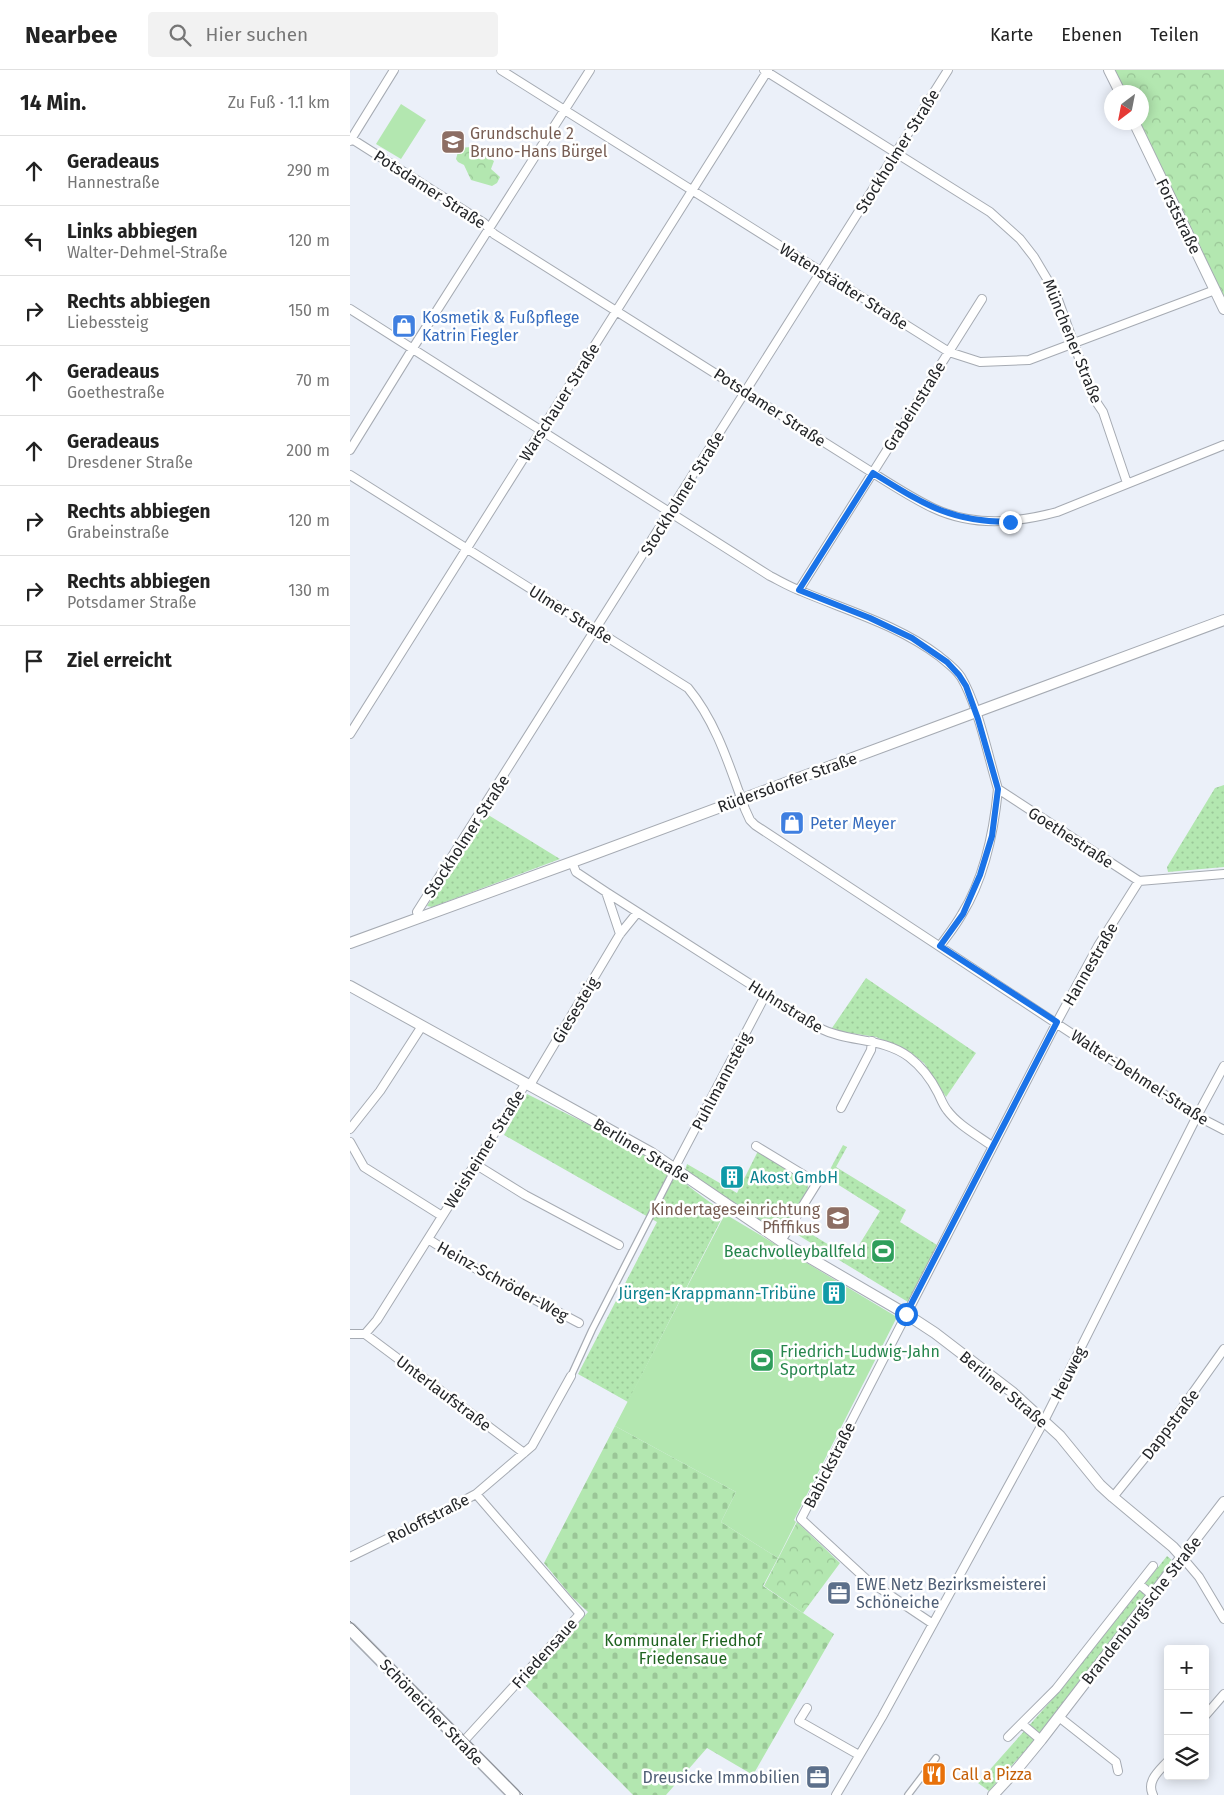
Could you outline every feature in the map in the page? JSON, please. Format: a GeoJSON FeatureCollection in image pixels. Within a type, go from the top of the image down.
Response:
{"type":"FeatureCollection","features":[{"type":"Feature","properties":{"kind":"main road","name":"Schöneicher Straße"},"geometry":{"type":"LineString","coordinates":[[350,1629],[514,1795]]}},
{"type":"Feature","properties":{"kind":"street"},"geometry":{"type":"LineString","coordinates":[[351,140],[394,70]]}},
{"type":"Feature","properties":{"kind":"street","name":"Watenstädter Straße"},"geometry":{"type":"LineString","coordinates":[[501,70],[949,352],[980,362],[1029,360],[1215,290]]}},
{"type":"Feature","properties":{"kind":"street"},"geometry":{"type":"LineString","coordinates":[[350,450],[590,70]]}},
{"type":"Feature","properties":{"kind":"street","name":"Stockholmer Straße"},"geometry":{"type":"LineString","coordinates":[[419,917],[417,912],[948,70]]}},
{"type":"Feature","properties":{"kind":"street"},"geometry":{"type":"LineString","coordinates":[[1109,70],[1116,85]]}},
{"type":"Feature","properties":{"kind":"street","name":"Münchener Straße"},"geometry":{"type":"LineString","coordinates":[[767,71],[888,150],[896,153],[990,212],[1020,239],[1034,257],[1056,294],[1093,397],[1103,412],[1128,483]]}},
{"type":"Feature","properties":{"kind":"street","name":"Warschauer Straße"},"geometry":{"type":"LineString","coordinates":[[350,734],[767,71]]}},
{"type":"Feature","properties":{"kind":"street","name":"Forststraße"},"geometry":{"type":"LineString","coordinates":[[1138,130],[1224,308]]}},
{"type":"Feature","properties":{"kind":"street","name":"Potsdamer Straße"},"geometry":{"type":"LineString","coordinates":[[351,140],[484,223],[494,234],[873,473],[934,508],[956,516],[978,521],[994,522],[1025,520],[1057,512],[1224,445]]}},
{"type":"Feature","properties":{"kind":"street","name":"Grabeinstraße"},"geometry":{"type":"LineString","coordinates":[[799,590],[982,299]]}},
{"type":"Feature","properties":{"kind":"street"},"geometry":{"type":"LineString","coordinates":[[350,310],[413,348],[770,576],[799,590],[895,629],[947,662],[966,686],[976,712],[998,789],[992,836],[980,875],[963,914],[940,946]]}},
{"type":"Feature","properties":{"kind":"street","name":"Ulmer Straße"},"geometry":{"type":"LineString","coordinates":[[350,475],[688,688],[698,700],[716,732],[741,799]]}},
{"type":"Feature","properties":{"kind":"street","name":"Rüdersdorfer Straße"},"geometry":{"type":"LineString","coordinates":[[350,943],[1224,620]]}},
{"type":"Feature","properties":{"kind":"street","name":"Goethestraße"},"geometry":{"type":"LineString","coordinates":[[998,789],[1139,882]]}},
{"type":"Feature","properties":{"kind":"street","name":"Walter-Dehmel-Straße"},"geometry":{"type":"LineString","coordinates":[[741,799],[750,820],[755,825],[1057,1022],[1197,1116],[1224,1130]]}},
{"type":"Feature","properties":{"kind":"street","name":"Huhnstraße"},"geometry":{"type":"LineString","coordinates":[[572,862],[576,872],[606,892],[828,1032],[847,1038],[881,1044],[900,1051],[923,1069],[952,1116],[992,1146]]}},
{"type":"Feature","properties":{"kind":"street"},"geometry":{"type":"LineString","coordinates":[[1139,882],[1224,874]]}},
{"type":"Feature","properties":{"kind":"street","name":"Hannestraße"},"geometry":{"type":"LineString","coordinates":[[906,1314],[1057,1022],[1098,946],[1139,882]]}},
{"type":"Feature","properties":{"kind":"street"},"geometry":{"type":"LineString","coordinates":[[606,892],[620,934]]}},
{"type":"Feature","properties":{"kind":"street","name":"Giesesteig"},"geometry":{"type":"LineString","coordinates":[[528,1084],[620,934],[637,912]]}},
{"type":"Feature","properties":{"kind":"street","name":"Berliner Straße"},"geometry":{"type":"LineString","coordinates":[[350,986],[675,1167],[781,1241],[935,1333],[1012,1392],[1060,1436],[1113,1497],[1173,1547],[1199,1577],[1224,1618]]}},
{"type":"Feature","properties":{"kind":"street","name":"Puhlmannsteig"},"geometry":{"type":"LineString","coordinates":[[675,1167],[766,994]]}},
{"type":"Feature","properties":{"kind":"street"},"geometry":{"type":"LineString","coordinates":[[350,1129],[380,1091],[422,1026]]}},
{"type":"Feature","properties":{"kind":"street"},"geometry":{"type":"LineString","coordinates":[[841,1108],[871,1050],[872,1042]]}},
{"type":"Feature","properties":{"kind":"street","name":"Heuweg"},"geometry":{"type":"LineString","coordinates":[[836,1795],[933,1624],[1044,1421],[1224,1066]]}},
{"type":"Feature","properties":{"kind":"street","name":"Weisheimer Straße"},"geometry":{"type":"LineString","coordinates":[[365,1334],[377,1320],[475,1164],[528,1084]]}},
{"type":"Feature","properties":{"kind":"street","name":"Weisheimer Straße"},"geometry":{"type":"LineString","coordinates":[[350,1142],[364,1167],[442,1216]]}},
{"type":"Feature","properties":{"kind":"street"},"geometry":{"type":"LineString","coordinates":[[756,1146],[817,1183],[781,1241]]}},
{"type":"Feature","properties":{"kind":"street"},"geometry":{"type":"LineString","coordinates":[[475,1164],[525,1195],[619,1245]]}},
{"type":"Feature","properties":{"kind":"street"},"geometry":{"type":"LineString","coordinates":[[571,1376],[592,1330],[675,1167]]}},
{"type":"Feature","properties":{"kind":"street","name":"Heinz-Schröder-Weg"},"geometry":{"type":"LineString","coordinates":[[428,1239],[470,1265],[579,1323]]}},
{"type":"Feature","properties":{"kind":"street","name":"Babickstraße"},"geometry":{"type":"LineString","coordinates":[[906,1314],[801,1519],[866,1579],[933,1624]]}},
{"type":"Feature","properties":{"kind":"street"},"geometry":{"type":"LineString","coordinates":[[350,1334],[365,1334]]}},
{"type":"Feature","properties":{"kind":"street","name":"Unterlaufstraße"},"geometry":{"type":"LineString","coordinates":[[365,1334],[524,1453]]}},
{"type":"Feature","properties":{"kind":"street","name":"Dappstraße"},"geometry":{"type":"LineString","coordinates":[[1113,1497],[1160,1439],[1224,1348]]}},
{"type":"Feature","properties":{"kind":"street","name":"Roloffstraße"},"geometry":{"type":"LineString","coordinates":[[350,1556],[476,1494],[532,1446],[571,1376]]}},
{"type":"Feature","properties":{"kind":"street","name":"Friedensaue"},"geometry":{"type":"LineString","coordinates":[[462,1743],[580,1614],[476,1494]]}},
{"type":"Feature","properties":{"kind":"street","name":"Brandenburgische Straße"},"geometry":{"type":"LineString","coordinates":[[993,1795],[1041,1740],[1224,1502]]}},
{"type":"Feature","properties":{"kind":"street"},"geometry":{"type":"LineString","coordinates":[[1008,1737],[1056,1689],[1153,1566]]}},
{"type":"Feature","properties":{"kind":"street"},"geometry":{"type":"LineString","coordinates":[[1139,1584],[1152,1595]]}},
{"type":"Feature","properties":{"kind":"street"},"geometry":{"type":"LineString","coordinates":[[1209,1711],[1224,1694]]}},
{"type":"Feature","properties":{"kind":"street"},"geometry":{"type":"LineString","coordinates":[[807,1708],[799,1721],[859,1755]]}},
{"type":"Feature","properties":{"kind":"street"},"geometry":{"type":"LineString","coordinates":[[1059,1717],[1116,1762],[1118,1771]]}},
{"type":"Feature","properties":{"kind":"street"},"geometry":{"type":"LineString","coordinates":[[1022,1724],[1041,1740]]}},
{"type":"Feature","properties":{"kind":"street"},"geometry":{"type":"LineString","coordinates":[[908,1795],[936,1758]]}},
{"type":"Feature","properties":{"kind":"street"},"geometry":{"type":"LineString","coordinates":[[1153,1795],[1151,1792],[1151,1780],[1164,1765]]}},
{"type":"Feature","properties":{"kind":"green space"},"geometry":{"type":"Polygon","coordinates":[[[1113,70],[1224,70],[1224,302],[1141,130],[1149,130],[1149,85],[1120,85],[1113,70]]]}},
{"type":"Feature","properties":{"kind":"green space"},"geometry":{"type":"Polygon","coordinates":[[[401,104],[426,120],[401,159],[376,144],[401,104]]]}},
{"type":"Feature","properties":{"kind":"green space"},"geometry":{"type":"Polygon","coordinates":[[[471,147],[494,161],[491,169],[500,177],[497,183],[492,186],[471,180],[464,165],[458,162],[456,159],[459,148],[471,147]]]}},
{"type":"Feature","properties":{"kind":"green space"},"geometry":{"type":"Polygon","coordinates":[[[1224,785],[1224,867],[1168,872],[1167,867],[1215,788],[1224,785]]]}},
{"type":"Feature","properties":{"kind":"green space"},"geometry":{"type":"Polygon","coordinates":[[[485,813],[560,859],[432,907],[427,906],[485,813]]]}},
{"type":"Feature","properties":{"kind":"green space"},"geometry":{"type":"Polygon","coordinates":[[[866,978],[976,1053],[946,1097],[924,1063],[910,1052],[876,1037],[844,1032],[832,1028],[866,978]]]}},
{"type":"Feature","properties":{"kind":"green space"},"geometry":{"type":"Polygon","coordinates":[[[527,1094],[647,1156],[725,1212],[628,1402],[578,1374],[657,1222],[504,1135],[527,1094]]]}},
{"type":"Feature","properties":{"kind":"green space"},"geometry":{"type":"Polygon","coordinates":[[[843,1145],[847,1147],[836,1167],[906,1210],[900,1222],[937,1245],[908,1302],[793,1232],[796,1225],[851,1258],[880,1211],[826,1177],[843,1145]]]}},
{"type":"Feature","properties":{"kind":"green space"},"geometry":{"type":"Polygon","coordinates":[[[758,1151],[807,1181],[808,1185],[807,1192],[786,1227],[774,1231],[685,1171],[687,1164],[737,1193],[758,1151]]]}},
{"type":"Feature","properties":{"kind":"green space","name":"Friedrich-Ludwig-Jahn Sportplatz"},"geometry":{"type":"Polygon","coordinates":[[[725,1214],[897,1317],[794,1520],[796,1522],[778,1558],[721,1522],[736,1492],[615,1426],[725,1214]]]}},
{"type":"Feature","properties":{"kind":"green space","name":"Kommunaler Friedhof Friedensaue"},"geometry":{"type":"Polygon","coordinates":[[[615,1426],[736,1492],[721,1522],[778,1558],[763,1586],[834,1634],[753,1775],[707,1748],[666,1795],[633,1795],[524,1684],[588,1612],[572,1597],[544,1563],[615,1426]]]}},
{"type":"Feature","properties":{"kind":"green space"},"geometry":{"type":"Polygon","coordinates":[[[797,1522],[840,1563],[803,1613],[764,1586],[797,1522]]]}},
{"type":"Feature","properties":{"kind":"green space"},"geometry":{"type":"Polygon","coordinates":[[[1167,1556],[1173,1561],[1055,1717],[989,1791],[978,1783],[1057,1694],[1167,1556]]]}},
{"type":"Feature","properties":{"kind":"tram line"},"geometry":{"type":"LineString","coordinates":[[350,1621],[523,1795]]}},
{"type":"Feature","properties":{"kind":"place","name":"Grundschule 2 Bruno-Hans Bürgel"},"geometry":{"type":"Point","coordinates":[453,142]}},
{"type":"Feature","properties":{"kind":"place","name":"Kosmetik & Fußpflege Katrin Fiegler"},"geometry":{"type":"Point","coordinates":[404,326]}},
{"type":"Feature","properties":{"kind":"place","name":"Peter Meyer"},"geometry":{"type":"Point","coordinates":[792,823]}},
{"type":"Feature","properties":{"kind":"place","name":"Akost GmbH"},"geometry":{"type":"Point","coordinates":[732,1177]}},
{"type":"Feature","properties":{"kind":"place","name":"Kindertageseinrichtung Pfiffikus"},"geometry":{"type":"Point","coordinates":[838,1218]}},
{"type":"Feature","properties":{"kind":"place","name":"Beachvolleyballfeld"},"geometry":{"type":"Point","coordinates":[883,1251]}},
{"type":"Feature","properties":{"kind":"place","name":"Jürgen-Krappmann-Tribüne"},"geometry":{"type":"Point","coordinates":[834,1293]}},
{"type":"Feature","properties":{"kind":"place","name":"Friedrich-Ludwig-Jahn Sportplatz"},"geometry":{"type":"Point","coordinates":[762,1360]}},
{"type":"Feature","properties":{"kind":"place","name":"EWE Netz Bezirksmeisterei Schöneiche"},"geometry":{"type":"Point","coordinates":[839,1593]}},
{"type":"Feature","properties":{"kind":"place","name":"Call a Pizza"},"geometry":{"type":"Point","coordinates":[934,1774]}},
{"type":"Feature","properties":{"kind":"place","name":"Dreusicke Immobilien"},"geometry":{"type":"Point","coordinates":[818,1777]}},
{"type":"Feature","properties":{"kind":"route"},"geometry":{"type":"LineString","coordinates":[[906,1314],[1057,1022],[940,946],[963,914],[980,875],[992,836],[998,789],[966,686],[947,662],[912,638],[870,618],[799,590],[873,473],[916,500],[956,516],[978,521],[1010,522]]}}]}
